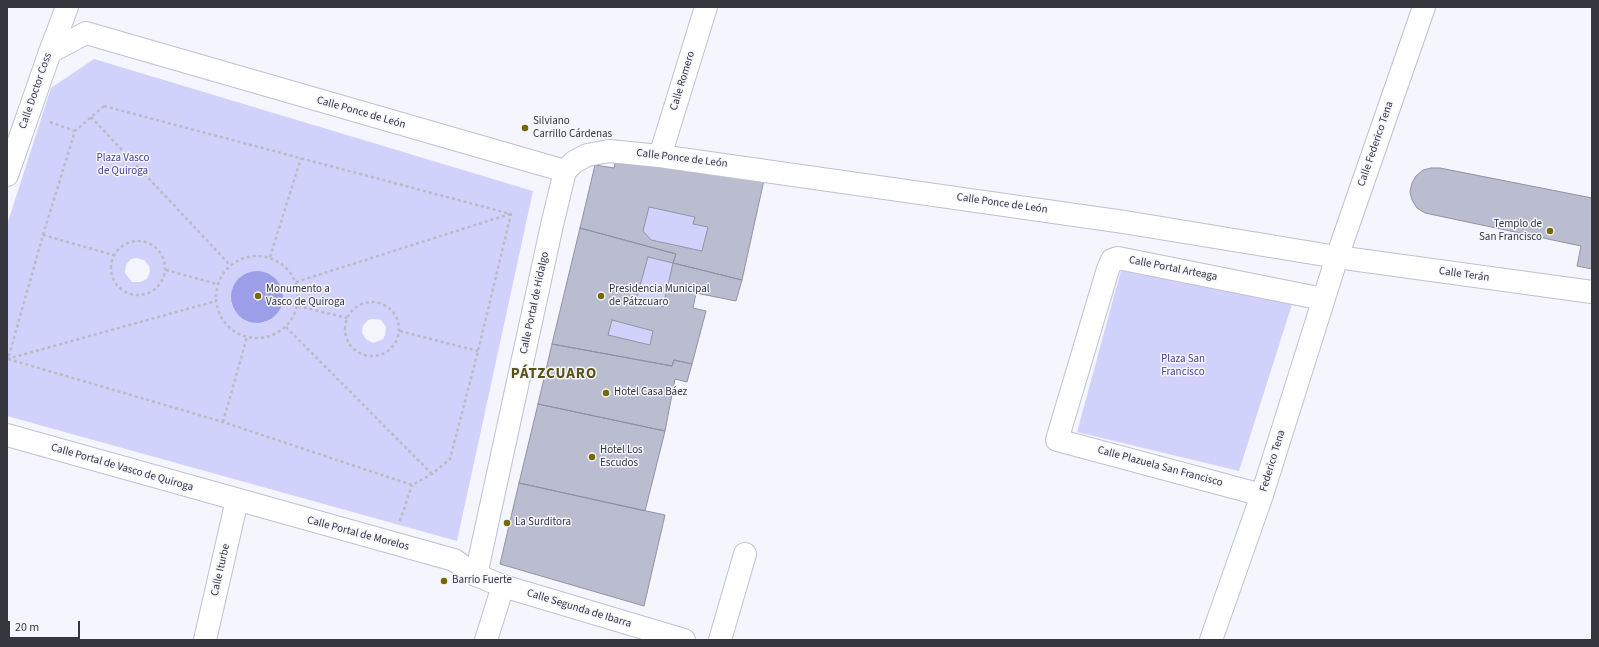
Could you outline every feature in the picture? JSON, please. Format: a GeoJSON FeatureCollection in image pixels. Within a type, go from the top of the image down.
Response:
{"type":"FeatureCollection","features":[{"type":"Feature","properties":{"kind":"main road","name":"Calle Doctor Coss"},"geometry":{"type":"LineString","coordinates":[[7,175],[67,7]]}},
{"type":"Feature","properties":{"kind":"main road","name":"Calle Romero"},"geometry":{"type":"LineString","coordinates":[[660,156],[706,7]]}},
{"type":"Feature","properties":{"kind":"main road","name":"Calle Federico Tena"},"geometry":{"type":"LineString","coordinates":[[1326,290],[1424,7]]}},
{"type":"Feature","properties":{"kind":"main road","name":"Calle Ponce de León"},"geometry":{"type":"LineString","coordinates":[[50,52],[86,34],[565,171],[574,162],[587,155],[609,151],[660,156],[1124,222],[1337,257]]}},
{"type":"Feature","properties":{"kind":"main road","name":"Calle Portal de Hidalgo"},"geometry":{"type":"LineString","coordinates":[[476,575],[565,171]]}},
{"type":"Feature","properties":{"kind":"main road","name":"Calle Terán"},"geometry":{"type":"LineString","coordinates":[[1337,257],[1592,292]]}},
{"type":"Feature","properties":{"kind":"main road","name":"Calle Portal Arteaga"},"geometry":{"type":"LineString","coordinates":[[1057,440],[1112,260],[1118,258],[1326,290]]}},
{"type":"Feature","properties":{"kind":"main road","name":"Federico Tena"},"geometry":{"type":"LineString","coordinates":[[1211,640],[1262,495],[1326,290]]}},
{"type":"Feature","properties":{"kind":"main road","name":"Calle Portal de Vasco de Quiroga"},"geometry":{"type":"LineString","coordinates":[[7,435],[237,500]]}},
{"type":"Feature","properties":{"kind":"main road","name":"Calle Plazuela San Francisco"},"geometry":{"type":"LineString","coordinates":[[1057,440],[1262,495]]}},
{"type":"Feature","properties":{"kind":"main road","name":"Calle Portal de Morelos"},"geometry":{"type":"LineString","coordinates":[[237,500],[454,560],[476,575]]}},
{"type":"Feature","properties":{"kind":"main road","name":"Calle Iturbe"},"geometry":{"type":"LineString","coordinates":[[205,640],[237,500]]}},
{"type":"Feature","properties":{"kind":"main road"},"geometry":{"type":"LineString","coordinates":[[720,640],[745,554]]}},
{"type":"Feature","properties":{"kind":"main road","name":"Calle Segunda de Ibarra"},"geometry":{"type":"LineString","coordinates":[[476,575],[503,586],[684,640]]}},
{"type":"Feature","properties":{"kind":"main road"},"geometry":{"type":"LineString","coordinates":[[486,640],[503,586]]}},
{"type":"Feature","properties":{"kind":"path"},"geometry":{"type":"LineString","coordinates":[[7,359],[75,131],[104,106],[510,214]]}},
{"type":"Feature","properties":{"kind":"path"},"geometry":{"type":"LineString","coordinates":[[91,117],[230,265]]}},
{"type":"Feature","properties":{"kind":"path"},"geometry":{"type":"LineString","coordinates":[[270,257],[301,158]]}},
{"type":"Feature","properties":{"kind":"path"},"geometry":{"type":"LineString","coordinates":[[296,282],[510,214]]}},
{"type":"Feature","properties":{"kind":"path"},"geometry":{"type":"LineString","coordinates":[[392,543],[412,485],[432,474],[450,459],[478,351],[510,214]]}},
{"type":"Feature","properties":{"kind":"path"},"geometry":{"type":"LineString","coordinates":[[43,235],[113,255]]}},
{"type":"Feature","properties":{"kind":"path"},"geometry":{"type":"LineString","coordinates":[[138,240],[153,244],[163,255],[166,270],[159,286],[144,294],[135,295],[119,288],[110,272],[113,255],[123,244],[138,240]]}},
{"type":"Feature","properties":{"kind":"path"},"geometry":{"type":"LineString","coordinates":[[257,255],[270,257],[282,263],[296,282],[299,296],[298,306],[293,319],[277,334],[268,337],[247,337],[235,332],[225,324],[219,313],[216,301],[217,284],[223,273],[230,265],[242,258],[257,255]]}},
{"type":"Feature","properties":{"kind":"path"},"geometry":{"type":"LineString","coordinates":[[166,270],[217,284]]}},
{"type":"Feature","properties":{"kind":"path"},"geometry":{"type":"LineString","coordinates":[[7,359],[216,301]]}},
{"type":"Feature","properties":{"kind":"path"},"geometry":{"type":"LineString","coordinates":[[375,301],[383,303],[396,315],[399,322],[400,331],[398,340],[392,348],[384,354],[375,356],[357,352],[350,345],[346,336],[345,327],[347,318],[351,310],[358,305],[375,301]]}},
{"type":"Feature","properties":{"kind":"path"},"geometry":{"type":"LineString","coordinates":[[298,306],[347,318]]}},
{"type":"Feature","properties":{"kind":"path"},"geometry":{"type":"LineString","coordinates":[[286,327],[432,474]]}},
{"type":"Feature","properties":{"kind":"path"},"geometry":{"type":"LineString","coordinates":[[400,331],[478,351]]}},
{"type":"Feature","properties":{"kind":"path"},"geometry":{"type":"LineString","coordinates":[[223,422],[247,337]]}},
{"type":"Feature","properties":{"kind":"path"},"geometry":{"type":"LineString","coordinates":[[7,359],[223,422],[412,485]]}},
{"type":"Feature","properties":{"kind":"green space","name":"Plaza Vasco de Quiroga"},"geometry":{"type":"Polygon","coordinates":[[[94,59],[533,191],[457,541],[7,416],[7,225],[51,88],[94,59]],[[136,258],[131,259],[126,265],[125,273],[132,282],[140,282],[147,279],[150,271],[149,266],[144,260],[136,258]],[[231,302],[234,310],[239,316],[262,323],[270,320],[277,314],[231,302]],[[368,320],[363,326],[362,333],[366,339],[373,343],[383,339],[386,327],[381,320],[368,320]]]}},
{"type":"Feature","properties":{"kind":"green space"},"geometry":{"type":"Polygon","coordinates":[[[649,207],[695,217],[694,224],[708,227],[702,251],[651,240],[643,231],[649,207]]]}},
{"type":"Feature","properties":{"kind":"green space"},"geometry":{"type":"Polygon","coordinates":[[[648,257],[673,263],[663,307],[636,300],[648,257]]]}},
{"type":"Feature","properties":{"kind":"green space","name":"Plaza San Francisco"},"geometry":{"type":"Polygon","coordinates":[[[1123,263],[1294,298],[1239,471],[1077,432],[1123,263]]]}},
{"type":"Feature","properties":{"kind":"green space"},"geometry":{"type":"Polygon","coordinates":[[[612,320],[653,331],[650,345],[608,335],[612,320]]]}},
{"type":"Feature","properties":{"kind":"water"},"geometry":{"type":"Polygon","coordinates":[[[252,271],[262,271],[272,275],[279,282],[283,292],[283,302],[279,312],[272,319],[262,323],[252,323],[242,319],[235,312],[231,302],[231,292],[235,282],[242,275],[252,271]]]}},
{"type":"Feature","properties":{"kind":"building"},"geometry":{"type":"Polygon","coordinates":[[[616,159],[764,180],[742,280],[673,263],[676,254],[580,228],[595,165],[614,168],[616,159]],[[649,207],[643,231],[651,240],[702,251],[708,227],[693,224],[695,217],[649,207]]]}},
{"type":"Feature","properties":{"kind":"building","name":"Templo de San Francisco"},"geometry":{"type":"Polygon","coordinates":[[[1440,168],[1592,198],[1592,269],[1577,266],[1581,246],[1425,213],[1417,208],[1412,200],[1410,192],[1412,183],[1416,176],[1423,170],[1440,168]]]}},
{"type":"Feature","properties":{"kind":"building","name":"Presidencia Municipal de Pátzcuaro"},"geometry":{"type":"Polygon","coordinates":[[[580,228],[676,254],[673,263],[742,280],[736,301],[696,293],[693,308],[706,311],[692,364],[674,360],[672,366],[552,344],[580,228]],[[648,257],[636,300],[663,307],[673,263],[648,257]],[[612,320],[608,335],[650,345],[653,331],[612,320]]]}},
{"type":"Feature","properties":{"kind":"building","name":"Hotel Casa Báez"},"geometry":{"type":"Polygon","coordinates":[[[552,344],[672,366],[674,360],[692,364],[687,382],[675,379],[665,431],[538,404],[552,344]]]}},
{"type":"Feature","properties":{"kind":"building","name":"Hotel Los Escudos"},"geometry":{"type":"Polygon","coordinates":[[[538,404],[665,431],[645,511],[519,483],[538,404]]]}},
{"type":"Feature","properties":{"kind":"building"},"geometry":{"type":"Polygon","coordinates":[[[519,483],[665,515],[644,606],[500,564],[519,483]]]}},
{"type":"Feature","properties":{"kind":"place","name":"Silviano Carrillo Cárdenas"},"geometry":{"type":"Point","coordinates":[525,128]}},
{"type":"Feature","properties":{"kind":"place","name":"Templo de San Francisco"},"geometry":{"type":"Point","coordinates":[1550,231]}},
{"type":"Feature","properties":{"kind":"place","name":"Monumento a Vasco de Quiroga"},"geometry":{"type":"Point","coordinates":[258,296]}},
{"type":"Feature","properties":{"kind":"place","name":"Presidencia Municipal de Pátzcuaro"},"geometry":{"type":"Point","coordinates":[601,296]}},
{"type":"Feature","properties":{"kind":"place","name":"Hotel Casa Báez"},"geometry":{"type":"Point","coordinates":[606,393]}},
{"type":"Feature","properties":{"kind":"place","name":"Hotel Los Escudos"},"geometry":{"type":"Point","coordinates":[592,457]}},
{"type":"Feature","properties":{"kind":"place","name":"La Surditora"},"geometry":{"type":"Point","coordinates":[507,523]}},
{"type":"Feature","properties":{"kind":"place","name":"Barrio Fuerte"},"geometry":{"type":"Point","coordinates":[444,581]}},
{"type":"Feature","properties":{"kind":"district","name":"PÁTZCUARO"},"geometry":{"type":"Point","coordinates":[554,375]}}]}
